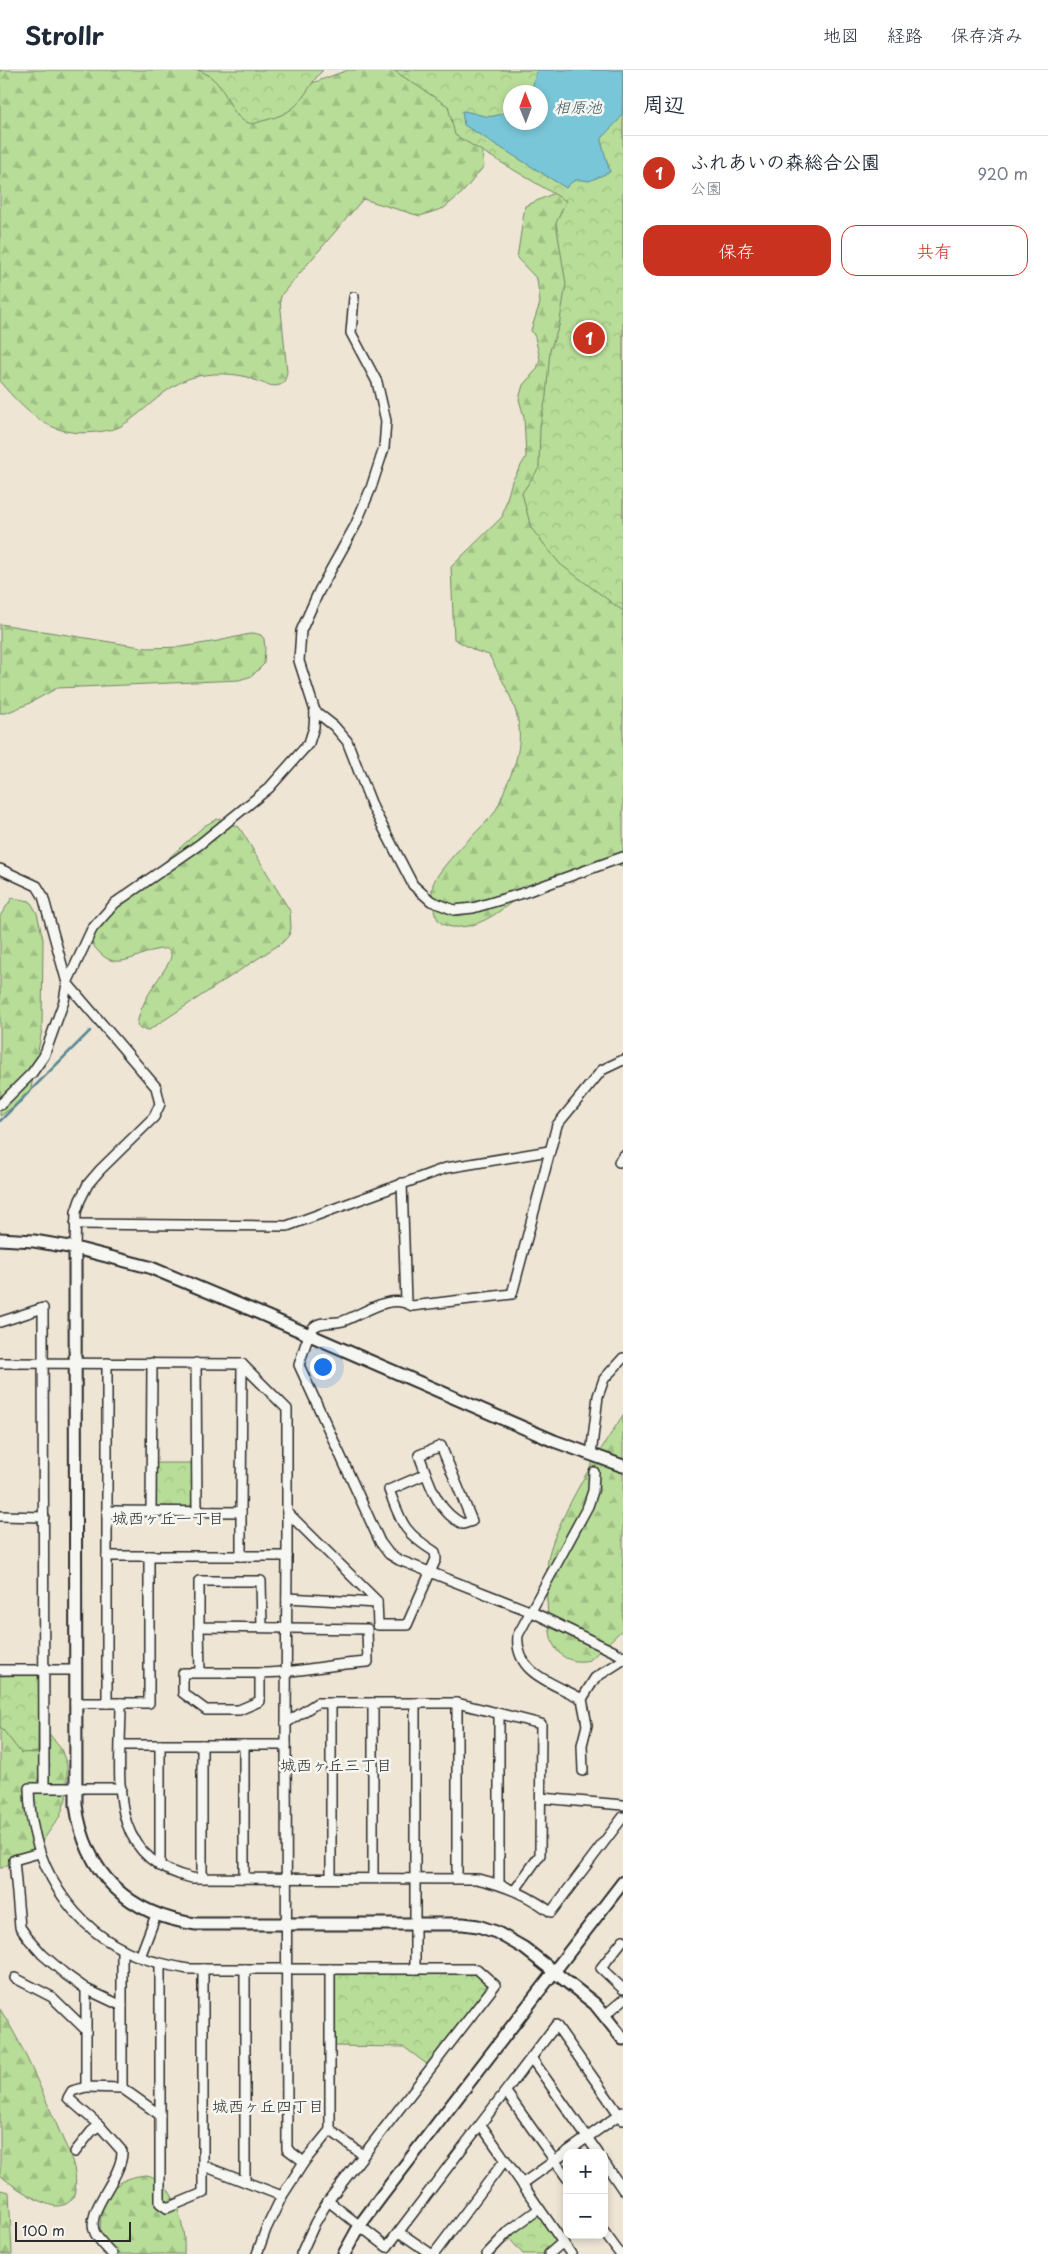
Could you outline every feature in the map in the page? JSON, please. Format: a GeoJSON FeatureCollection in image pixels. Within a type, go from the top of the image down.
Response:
{"type":"FeatureCollection","features":[{"type":"Feature","properties":{"kind":"street"},"geometry":{"type":"LineString","coordinates":[[0,1105],[32,1073],[44,1056],[58,1019],[67,982],[92,929],[115,903],[200,844],[269,788],[309,743],[314,727],[315,711],[299,661],[301,631],[319,591],[355,526],[371,488],[384,448],[386,421],[376,382],[351,333],[354,297]]}},
{"type":"Feature","properties":{"kind":"street"},"geometry":{"type":"LineString","coordinates":[[315,711],[334,726],[347,740],[373,808],[413,885],[431,901],[454,910],[473,908],[520,894],[623,857]]}},
{"type":"Feature","properties":{"kind":"street"},"geometry":{"type":"LineString","coordinates":[[0,870],[37,886],[43,896],[67,982],[156,1087],[160,1104],[154,1117],[88,1184],[76,1212],[75,1788],[81,1834],[94,1863],[115,1888],[138,1906],[156,1915],[177,1921],[196,1924],[463,1924],[478,1926],[512,1940],[555,1972],[595,2004],[605,2014],[623,2039]]}},
{"type":"Feature","properties":{"kind":"street"},"geometry":{"type":"LineString","coordinates":[[582,1771],[582,1745],[587,1725],[582,1699],[594,1678],[623,1658],[532,1612],[429,1574],[389,1554],[380,1542],[299,1365],[313,1328],[320,1323],[343,1321],[389,1302],[406,1302],[412,1306],[512,1294],[556,1125],[602,1070],[623,1060]]}},
{"type":"Feature","properties":{"kind":"street"},"geometry":{"type":"LineString","coordinates":[[75,1224],[287,1226],[301,1223],[402,1183],[446,1168],[549,1151]]}},
{"type":"Feature","properties":{"kind":"street"},"geometry":{"type":"LineString","coordinates":[[402,1183],[406,1302]]}},
{"type":"Feature","properties":{"kind":"street"},"geometry":{"type":"LineString","coordinates":[[0,1239],[34,1241],[75,1248],[148,1268],[310,1335],[554,1441],[623,1466]]}},
{"type":"Feature","properties":{"kind":"street"},"geometry":{"type":"LineString","coordinates":[[0,1322],[43,1308],[44,1788]]}},
{"type":"Feature","properties":{"kind":"street"},"geometry":{"type":"LineString","coordinates":[[591,1455],[598,1396],[604,1378],[623,1358]]}},
{"type":"Feature","properties":{"kind":"street"},"geometry":{"type":"LineString","coordinates":[[0,1363],[242,1364],[287,1409],[287,2149],[304,2162]]}},
{"type":"Feature","properties":{"kind":"street"},"geometry":{"type":"LineString","coordinates":[[107,1363],[107,1703]]}},
{"type":"Feature","properties":{"kind":"street"},"geometry":{"type":"LineString","coordinates":[[151,1511],[152,1363]]}},
{"type":"Feature","properties":{"kind":"street"},"geometry":{"type":"LineString","coordinates":[[196,1363],[196,1511]]}},
{"type":"Feature","properties":{"kind":"street"},"geometry":{"type":"LineString","coordinates":[[241,1556],[242,1364]]}},
{"type":"Feature","properties":{"kind":"street"},"geometry":{"type":"LineString","coordinates":[[441,1446],[472,1521],[463,1524],[452,1519],[443,1510],[426,1474],[419,1455],[441,1446]]}},
{"type":"Feature","properties":{"kind":"street"},"geometry":{"type":"LineString","coordinates":[[582,1699],[527,1668],[520,1657],[517,1646],[518,1635],[588,1506],[593,1491],[594,1472]]}},
{"type":"Feature","properties":{"kind":"street"},"geometry":{"type":"LineString","coordinates":[[287,1512],[377,1603],[378,1625],[408,1625],[436,1559],[436,1552],[411,1536],[402,1523],[388,1490],[426,1474]]}},
{"type":"Feature","properties":{"kind":"street"},"geometry":{"type":"LineString","coordinates":[[107,1511],[241,1512]]}},
{"type":"Feature","properties":{"kind":"street"},"geometry":{"type":"LineString","coordinates":[[0,1516],[44,1517]]}},
{"type":"Feature","properties":{"kind":"street"},"geometry":{"type":"LineString","coordinates":[[107,1556],[287,1556]]}},
{"type":"Feature","properties":{"kind":"street"},"geometry":{"type":"LineString","coordinates":[[75,1703],[149,1703],[149,1556]]}},
{"type":"Feature","properties":{"kind":"street"},"geometry":{"type":"LineString","coordinates":[[200,1673],[200,1581],[261,1581],[262,1627]]}},
{"type":"Feature","properties":{"kind":"street"},"geometry":{"type":"LineString","coordinates":[[287,1598],[377,1603]]}},
{"type":"Feature","properties":{"kind":"street"},"geometry":{"type":"LineString","coordinates":[[199,1626],[367,1629],[368,1662],[344,1663],[286,1673],[183,1673],[183,1693],[206,1710],[239,1710],[260,1701],[260,1674]]}},
{"type":"Feature","properties":{"kind":"street"},"geometry":{"type":"LineString","coordinates":[[0,1670],[75,1670]]}},
{"type":"Feature","properties":{"kind":"street"},"geometry":{"type":"LineString","coordinates":[[121,1703],[121,1788],[123,1815],[134,1841],[142,1851],[160,1866],[180,1875],[202,1878],[457,1878],[499,1884],[532,1898],[551,1912],[623,1817]]}},
{"type":"Feature","properties":{"kind":"street"},"geometry":{"type":"LineString","coordinates":[[286,1723],[317,1703],[457,1703],[541,1724],[540,1855],[515,1890]]}},
{"type":"Feature","properties":{"kind":"street"},"geometry":{"type":"LineString","coordinates":[[331,1703],[331,1878]]}},
{"type":"Feature","properties":{"kind":"street"},"geometry":{"type":"LineString","coordinates":[[373,1703],[373,1878]]}},
{"type":"Feature","properties":{"kind":"street"},"geometry":{"type":"LineString","coordinates":[[415,1703],[415,1969]]}},
{"type":"Feature","properties":{"kind":"street"},"geometry":{"type":"LineString","coordinates":[[457,1703],[457,1878]]}},
{"type":"Feature","properties":{"kind":"street"},"geometry":{"type":"LineString","coordinates":[[499,1714],[499,1884]]}},
{"type":"Feature","properties":{"kind":"street"},"geometry":{"type":"LineString","coordinates":[[121,1745],[286,1745]]}},
{"type":"Feature","properties":{"kind":"street"},"geometry":{"type":"LineString","coordinates":[[160,1745],[160,1866]]}},
{"type":"Feature","properties":{"kind":"street"},"geometry":{"type":"LineString","coordinates":[[202,1745],[202,1878]]}},
{"type":"Feature","properties":{"kind":"street"},"geometry":{"type":"LineString","coordinates":[[244,1745],[244,1878]]}},
{"type":"Feature","properties":{"kind":"street"},"geometry":{"type":"LineString","coordinates":[[121,1788],[30,1788],[33,1832],[39,1853],[53,1883],[68,1905],[86,1924],[109,1942],[122,1949],[160,1964],[203,1969],[477,1969],[495,1985],[328,2201],[301,2254]]}},
{"type":"Feature","properties":{"kind":"street"},"geometry":{"type":"LineString","coordinates":[[541,1798],[623,1805]]}},
{"type":"Feature","properties":{"kind":"street"},"geometry":{"type":"LineString","coordinates":[[39,1853],[14,1860],[20,1927],[42,1954],[86,1989],[122,2006]]}},
{"type":"Feature","properties":{"kind":"street"},"geometry":{"type":"LineString","coordinates":[[344,2254],[360,2225],[623,1882]]}},
{"type":"Feature","properties":{"kind":"street"},"geometry":{"type":"LineString","coordinates":[[140,1957],[156,1915]]}},
{"type":"Feature","properties":{"kind":"street"},"geometry":{"type":"LineString","coordinates":[[623,1940],[601,1968],[623,1988]]}},
{"type":"Feature","properties":{"kind":"street"},"geometry":{"type":"LineString","coordinates":[[122,1949],[122,2088]]}},
{"type":"Feature","properties":{"kind":"street"},"geometry":{"type":"LineString","coordinates":[[160,1964],[160,2203],[167,2208],[204,2193],[203,1969]]}},
{"type":"Feature","properties":{"kind":"street"},"geometry":{"type":"LineString","coordinates":[[245,1969],[246,2181]]}},
{"type":"Feature","properties":{"kind":"street"},"geometry":{"type":"LineString","coordinates":[[258,2254],[266,2229],[282,2196],[304,2162],[330,2130],[330,1969]]}},
{"type":"Feature","properties":{"kind":"street"},"geometry":{"type":"LineString","coordinates":[[15,1978],[52,1997],[86,2030]]}},
{"type":"Feature","properties":{"kind":"street"},"geometry":{"type":"LineString","coordinates":[[86,1989],[86,2087]]}},
{"type":"Feature","properties":{"kind":"street"},"geometry":{"type":"LineString","coordinates":[[605,2014],[623,2000]]}},
{"type":"Feature","properties":{"kind":"street"},"geometry":{"type":"LineString","coordinates":[[328,2201],[387,2247],[532,2059],[556,2024],[622,2116],[554,2160],[522,2184]]}},
{"type":"Feature","properties":{"kind":"street"},"geometry":{"type":"LineString","coordinates":[[532,2059],[595,2149]]}},
{"type":"Feature","properties":{"kind":"street"},"geometry":{"type":"LineString","coordinates":[[112,2254],[96,2235],[93,2223],[96,2209],[121,2164],[122,2151],[99,2126],[68,2098],[72,2091],[86,2087],[122,2088],[160,2115]]}},
{"type":"Feature","properties":{"kind":"street"},"geometry":{"type":"LineString","coordinates":[[506,2092],[563,2172]]}},
{"type":"Feature","properties":{"kind":"street"},"geometry":{"type":"LineString","coordinates":[[481,2125],[571,2254]]}},
{"type":"Feature","properties":{"kind":"street"},"geometry":{"type":"LineString","coordinates":[[75,2152],[91,2132],[99,2126]]}},
{"type":"Feature","properties":{"kind":"street"},"geometry":{"type":"LineString","coordinates":[[330,2130],[362,2155]]}},
{"type":"Feature","properties":{"kind":"street"},"geometry":{"type":"LineString","coordinates":[[399,2232],[432,2254],[505,2160]]}},
{"type":"Feature","properties":{"kind":"street"},"geometry":{"type":"LineString","coordinates":[[204,2166],[282,2196]]}},
{"type":"Feature","properties":{"kind":"street"},"geometry":{"type":"LineString","coordinates":[[608,2168],[623,2190]]}},
{"type":"Feature","properties":{"kind":"street"},"geometry":{"type":"LineString","coordinates":[[487,2254],[510,2230],[540,2209]]}},
{"type":"Feature","properties":{"kind":"street"},"geometry":{"type":"LineString","coordinates":[[608,2237],[622,2254]]}},
{"type":"Feature","properties":{"kind":"street"},"geometry":{"type":"LineString","coordinates":[[549,2254],[563,2242]]}},
{"type":"Feature","properties":{"kind":"green space"},"geometry":{"type":"Polygon","coordinates":[[[0,70],[203,70],[238,99],[254,104],[348,70],[537,70],[519,85],[503,85],[503,101],[479,134],[484,166],[463,192],[444,208],[420,216],[363,199],[282,294],[280,300],[287,372],[282,384],[271,386],[243,376],[231,374],[212,374],[194,377],[174,386],[118,427],[80,433],[53,427],[41,421],[20,404],[0,382],[0,70]]]}},
{"type":"Feature","properties":{"kind":"green space"},"geometry":{"type":"Polygon","coordinates":[[[198,70],[323,70],[293,108],[279,116],[253,124],[241,119],[233,110],[224,92],[215,81],[198,70]]]}},
{"type":"Feature","properties":{"kind":"green space"},"geometry":{"type":"Polygon","coordinates":[[[393,70],[623,70],[623,611],[560,564],[531,528],[522,493],[539,468],[540,426],[546,397],[550,350],[559,326],[566,284],[556,223],[566,201],[455,135],[448,106],[393,70]]]}},
{"type":"Feature","properties":{"kind":"green space"},"geometry":{"type":"Polygon","coordinates":[[[623,108],[623,865],[595,869],[549,880],[536,886],[491,917],[479,923],[466,926],[447,926],[440,922],[436,916],[432,896],[434,882],[450,859],[493,814],[500,802],[514,766],[518,749],[519,733],[513,703],[489,655],[476,651],[454,639],[451,567],[502,517],[512,481],[526,457],[524,417],[519,399],[523,385],[537,369],[540,359],[535,337],[531,330],[540,303],[537,279],[517,258],[525,206],[566,188],[623,108]]]}},
{"type":"Feature","properties":{"kind":"green space"},"geometry":{"type":"Polygon","coordinates":[[[0,624],[147,648],[181,647],[254,633],[261,635],[264,639],[264,664],[252,676],[239,680],[57,688],[28,704],[6,713],[0,713],[0,624]]]}},
{"type":"Feature","properties":{"kind":"green space"},"geometry":{"type":"Polygon","coordinates":[[[217,819],[239,827],[244,835],[290,911],[291,928],[289,935],[283,942],[149,1030],[140,1029],[137,1025],[141,1009],[168,964],[171,953],[168,949],[159,949],[125,960],[109,959],[94,946],[90,930],[204,826],[217,819]]]}},
{"type":"Feature","properties":{"kind":"green space"},"geometry":{"type":"Polygon","coordinates":[[[12,898],[30,901],[37,913],[43,939],[42,1030],[31,1088],[22,1101],[0,1116],[0,916],[12,898]]]}},
{"type":"Feature","properties":{"kind":"green space"},"geometry":{"type":"Polygon","coordinates":[[[623,1415],[623,1629],[590,1660],[575,1661],[568,1659],[558,1652],[550,1632],[547,1596],[549,1555],[569,1506],[623,1415]]]}},
{"type":"Feature","properties":{"kind":"green space"},"geometry":{"type":"Polygon","coordinates":[[[155,1463],[192,1463],[193,1505],[190,1507],[155,1506],[155,1463]]]}},
{"type":"Feature","properties":{"kind":"green space"},"geometry":{"type":"Polygon","coordinates":[[[0,1676],[39,1676],[38,1752],[21,1753],[0,1726],[0,1676]]]}},
{"type":"Feature","properties":{"kind":"green space"},"geometry":{"type":"Polygon","coordinates":[[[0,1711],[26,1716],[44,1727],[61,1749],[67,1765],[66,1799],[60,1816],[39,1846],[2,1868],[0,1868],[0,1711]]]}},
{"type":"Feature","properties":{"kind":"green space"},"geometry":{"type":"Polygon","coordinates":[[[474,1972],[488,1983],[489,1986],[428,2065],[404,2047],[333,2046],[333,1974],[474,1972]]]}},
{"type":"Feature","properties":{"kind":"green space"},"geometry":{"type":"Polygon","coordinates":[[[0,2009],[9,2023],[39,2084],[74,2167],[76,2179],[74,2195],[68,2203],[63,2205],[56,2206],[42,2202],[19,2189],[0,2175],[0,2009]]]}},
{"type":"Feature","properties":{"kind":"green space"},"geometry":{"type":"Polygon","coordinates":[[[147,2175],[157,2179],[172,2196],[181,2220],[184,2254],[103,2254],[100,2226],[105,2202],[119,2183],[131,2178],[147,2175]]]}},
{"type":"Feature","properties":{"kind":"green space"},"geometry":{"type":"Polygon","coordinates":[[[0,2190],[9,2192],[12,2254],[0,2254],[0,2190]]]}},
{"type":"Feature","properties":{"kind":"green space"},"geometry":{"type":"Polygon","coordinates":[[[536,2216],[541,2216],[557,2240],[556,2243],[543,2254],[523,2254],[507,2236],[536,2216]]]}},
{"type":"Feature","properties":{"kind":"water","name":"相原池"},"geometry":{"type":"Polygon","coordinates":[[[537,70],[623,70],[622,115],[601,141],[610,172],[589,181],[576,180],[566,188],[464,125],[462,111],[485,116],[496,116],[503,112],[503,130],[548,130],[548,85],[533,85],[537,70]]]}},
{"type":"Feature","properties":{"kind":"waterway"},"geometry":{"type":"LineString","coordinates":[[0,1121],[90,1031]]}},
{"type":"Feature","properties":{"kind":"place","name":"ふれあいの森総合公園"},"geometry":{"type":"Point","coordinates":[589,338]}},
{"type":"Feature","properties":{"kind":"district","name":"城西ヶ丘一丁目"},"geometry":{"type":"Point","coordinates":[168,1518]}},
{"type":"Feature","properties":{"kind":"district","name":"城西ヶ丘三丁目"},"geometry":{"type":"Point","coordinates":[336,1765]}},
{"type":"Feature","properties":{"kind":"district","name":"城西ヶ丘四丁目"},"geometry":{"type":"Point","coordinates":[268,2106]}}]}
